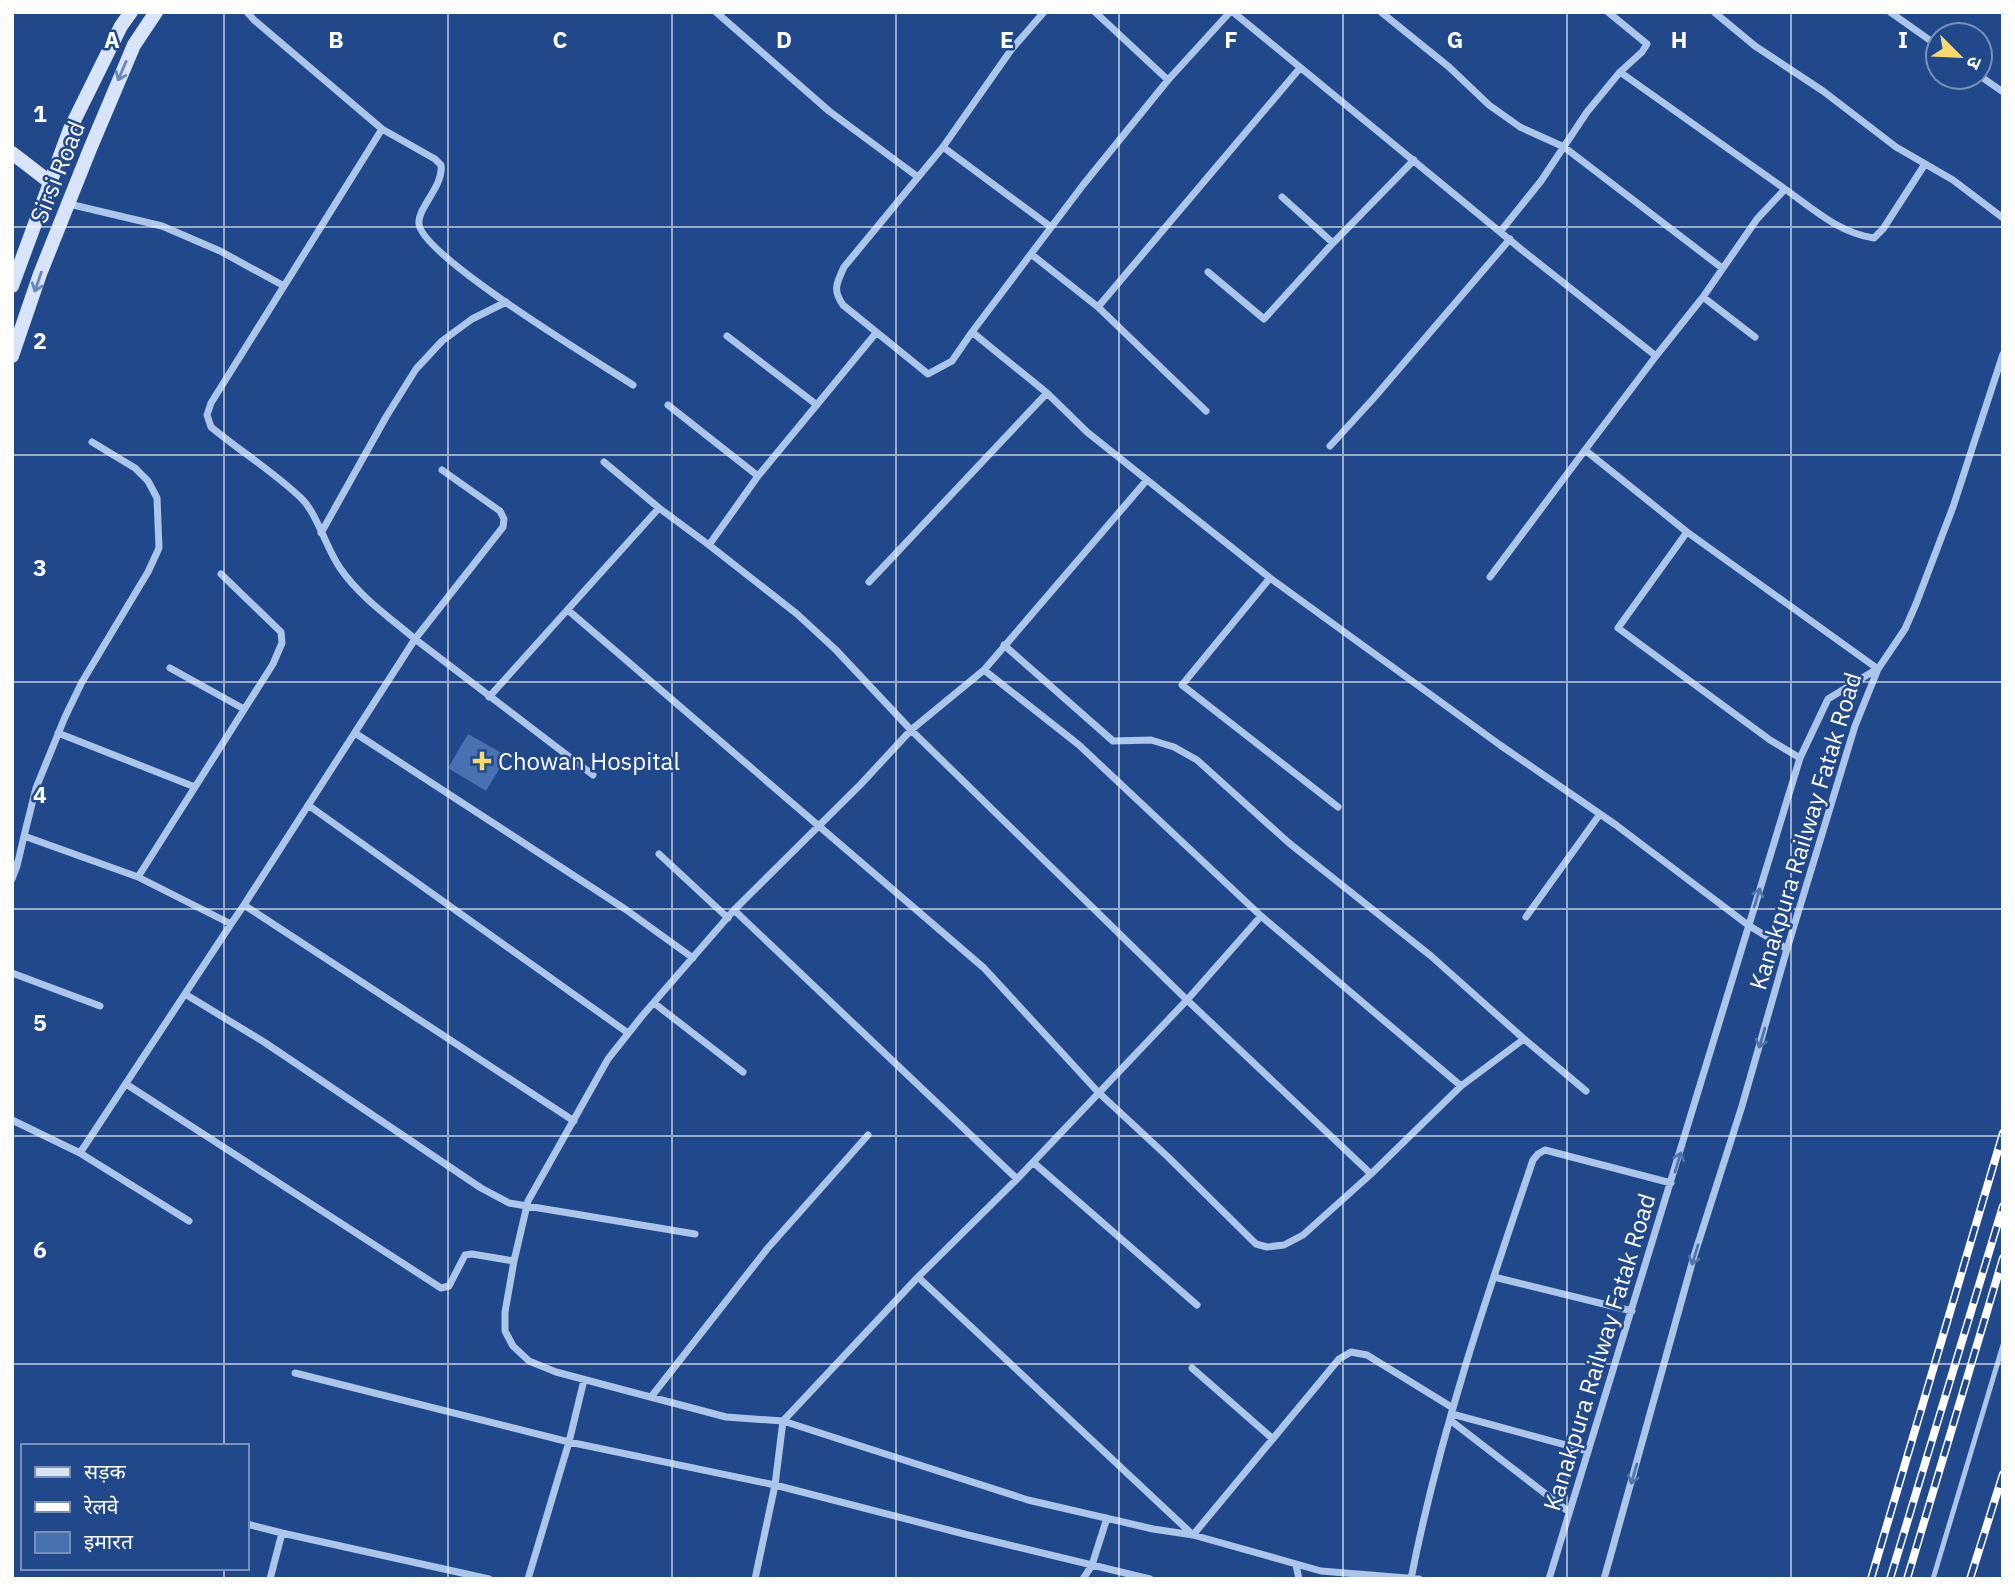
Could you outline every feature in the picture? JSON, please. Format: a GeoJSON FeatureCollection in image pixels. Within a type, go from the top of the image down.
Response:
{"type":"FeatureCollection","features":[{"type":"Feature","properties":{"kind":"main road","name":"Sirsi Road"},"geometry":{"type":"LineString","coordinates":[[12,286],[70,129],[121,26],[131,12]]}},
{"type":"Feature","properties":{"kind":"main road","name":"Sirsi Road"},"geometry":{"type":"LineString","coordinates":[[12,356],[40,274],[134,45],[156,12]]}},
{"type":"Feature","properties":{"kind":"main road"},"geometry":{"type":"LineString","coordinates":[[12,153],[51,183]]}},
{"type":"Feature","properties":{"kind":"street"},"geometry":{"type":"LineString","coordinates":[[247,12],[382,129],[441,165],[439,181],[419,218],[418,225],[426,238],[471,279],[633,385]]}},
{"type":"Feature","properties":{"kind":"street"},"geometry":{"type":"LineString","coordinates":[[716,12],[829,111],[918,177]]}},
{"type":"Feature","properties":{"kind":"street"},"geometry":{"type":"LineString","coordinates":[[1044,12],[1012,50],[943,147],[844,267],[836,283],[836,295],[843,305],[928,374],[952,361],[1011,278],[1168,80],[1232,12],[1500,232],[1657,356]]}},
{"type":"Feature","properties":{"kind":"street"},"geometry":{"type":"LineString","coordinates":[[1095,12],[1168,80]]}},
{"type":"Feature","properties":{"kind":"street"},"geometry":{"type":"LineString","coordinates":[[1381,12],[1449,66],[1489,105],[1520,127],[1563,147],[1722,268]]}},
{"type":"Feature","properties":{"kind":"street"},"geometry":{"type":"LineString","coordinates":[[1500,232],[1541,181],[1587,112],[1647,44],[1608,12]]}},
{"type":"Feature","properties":{"kind":"street"},"geometry":{"type":"LineString","coordinates":[[1713,12],[1755,46],[1823,91],[1896,147],[1953,180],[2003,218]]}},
{"type":"Feature","properties":{"kind":"street"},"geometry":{"type":"LineString","coordinates":[[1890,12],[1924,36]]}},
{"type":"Feature","properties":{"kind":"street"},"geometry":{"type":"LineString","coordinates":[[1098,307],[1300,68]]}},
{"type":"Feature","properties":{"kind":"street"},"geometry":{"type":"LineString","coordinates":[[1620,72],[1841,228],[1856,235],[1874,238],[1883,229],[1925,164]]}},
{"type":"Feature","properties":{"kind":"street"},"geometry":{"type":"LineString","coordinates":[[382,129],[211,403],[207,415],[211,427],[303,499],[325,544],[358,591],[489,697],[593,775]]}},
{"type":"Feature","properties":{"kind":"street"},"geometry":{"type":"LineString","coordinates":[[943,147],[1051,227]]}},
{"type":"Feature","properties":{"kind":"street"},"geometry":{"type":"LineString","coordinates":[[1208,272],[1264,319],[1414,160]]}},
{"type":"Feature","properties":{"kind":"street"},"geometry":{"type":"LineString","coordinates":[[1490,577],[1703,297],[1758,219],[1785,189]]}},
{"type":"Feature","properties":{"kind":"street"},"geometry":{"type":"LineString","coordinates":[[1282,197],[1333,243]]}},
{"type":"Feature","properties":{"kind":"street"},"geometry":{"type":"LineString","coordinates":[[69,204],[162,226],[220,251],[284,286]]}},
{"type":"Feature","properties":{"kind":"street"},"geometry":{"type":"LineString","coordinates":[[1330,446],[1510,239]]}},
{"type":"Feature","properties":{"kind":"street"},"geometry":{"type":"LineString","coordinates":[[1031,254],[1098,307],[1206,411]]}},
{"type":"Feature","properties":{"kind":"street"},"geometry":{"type":"LineString","coordinates":[[1703,297],[1755,337]]}},
{"type":"Feature","properties":{"kind":"street"},"geometry":{"type":"LineString","coordinates":[[321,533],[416,369],[442,341],[472,319],[506,302]]}},
{"type":"Feature","properties":{"kind":"street"},"geometry":{"type":"LineString","coordinates":[[972,332],[1047,393],[1087,432],[1146,481],[1270,578],[1429,695],[1600,814],[1748,925],[1787,949]]}},
{"type":"Feature","properties":{"kind":"street"},"geometry":{"type":"LineString","coordinates":[[709,545],[758,476],[876,333]]}},
{"type":"Feature","properties":{"kind":"street"},"geometry":{"type":"LineString","coordinates":[[727,336],[817,405]]}},
{"type":"Feature","properties":{"kind":"street"},"geometry":{"type":"LineString","coordinates":[[1586,450],[1687,532],[1878,669],[1905,629],[1916,604],[1953,507],[2003,354]]}},
{"type":"Feature","properties":{"kind":"street"},"geometry":{"type":"LineString","coordinates":[[869,582],[1047,393]]}},
{"type":"Feature","properties":{"kind":"street"},"geometry":{"type":"LineString","coordinates":[[668,405],[758,476]]}},
{"type":"Feature","properties":{"kind":"street"},"geometry":{"type":"LineString","coordinates":[[12,879],[36,788],[58,733],[82,682],[148,572],[159,548],[157,498],[148,481],[135,468],[92,442]]}},
{"type":"Feature","properties":{"kind":"street"},"geometry":{"type":"LineString","coordinates":[[604,462],[659,508],[797,614],[853,667],[911,730],[1187,1000],[1371,1174]]}},
{"type":"Feature","properties":{"kind":"street"},"geometry":{"type":"LineString","coordinates":[[80,1153],[415,639],[503,527],[504,519],[500,511],[442,470]]}},
{"type":"Feature","properties":{"kind":"street"},"geometry":{"type":"LineString","coordinates":[[1146,481],[984,670],[911,730],[734,911],[608,1059],[527,1206],[505,1312],[505,1331],[513,1346],[529,1361],[556,1372],[726,1417],[783,1421],[1028,1500],[1193,1535],[1321,1571],[1414,1578],[1452,1414],[1533,1160],[1545,1150],[1671,1183]]}},
{"type":"Feature","properties":{"kind":"street"},"geometry":{"type":"LineString","coordinates":[[489,697],[659,508]]}},
{"type":"Feature","properties":{"kind":"street"},"geometry":{"type":"LineString","coordinates":[[1687,532],[1618,628],[1770,740],[1800,758]]}},
{"type":"Feature","properties":{"kind":"street"},"geometry":{"type":"LineString","coordinates":[[138,877],[279,653],[282,643],[281,632],[221,574]]}},
{"type":"Feature","properties":{"kind":"street"},"geometry":{"type":"LineString","coordinates":[[1270,578],[1182,685],[1338,807]]}},
{"type":"Feature","properties":{"kind":"street"},"geometry":{"type":"LineString","coordinates":[[569,611],[984,968],[1098,1092],[1256,1244],[1267,1247],[1284,1245],[1303,1234],[1371,1174],[1461,1086],[1524,1040]]}},
{"type":"Feature","properties":{"kind":"street"},"geometry":{"type":"LineString","coordinates":[[1004,645],[1113,741],[1151,740],[1174,747],[1197,760],[1289,843],[1431,956],[1524,1040],[1586,1091]]}},
{"type":"Feature","properties":{"kind":"street"},"geometry":{"type":"LineString","coordinates":[[170,668],[244,709]]}},
{"type":"Feature","properties":{"kind":"street","name":"Kanakpura Railway Fatak Road"},"geometry":{"type":"LineString","coordinates":[[1549,1579],[1800,758],[1828,699],[1878,669]]}},
{"type":"Feature","properties":{"kind":"street","name":"Kanakpura Railway Fatak Road"},"geometry":{"type":"LineString","coordinates":[[1604,1579],[1695,1256],[1787,949],[1855,726],[1878,669]]}},
{"type":"Feature","properties":{"kind":"street"},"geometry":{"type":"LineString","coordinates":[[984,670],[1079,745],[1261,916],[1461,1086]]}},
{"type":"Feature","properties":{"kind":"street"},"geometry":{"type":"LineString","coordinates":[[58,733],[195,787]]}},
{"type":"Feature","properties":{"kind":"street"},"geometry":{"type":"LineString","coordinates":[[355,733],[625,909],[693,958]]}},
{"type":"Feature","properties":{"kind":"street"},"geometry":{"type":"LineString","coordinates":[[308,805],[628,1033]]}},
{"type":"Feature","properties":{"kind":"street"},"geometry":{"type":"LineString","coordinates":[[1526,917],[1600,814]]}},
{"type":"Feature","properties":{"kind":"street"},"geometry":{"type":"LineString","coordinates":[[24,836],[138,877],[231,924]]}},
{"type":"Feature","properties":{"kind":"street"},"geometry":{"type":"LineString","coordinates":[[659,854],[728,918]]}},
{"type":"Feature","properties":{"kind":"street"},"geometry":{"type":"LineString","coordinates":[[244,905],[574,1121]]}},
{"type":"Feature","properties":{"kind":"street"},"geometry":{"type":"LineString","coordinates":[[734,911],[1017,1179]]}},
{"type":"Feature","properties":{"kind":"street"},"geometry":{"type":"LineString","coordinates":[[755,1579],[775,1485],[783,1421],[919,1277],[1034,1163],[1187,1000],[1261,916]]}},
{"type":"Feature","properties":{"kind":"street"},"geometry":{"type":"LineString","coordinates":[[12,973],[100,1006]]}},
{"type":"Feature","properties":{"kind":"street"},"geometry":{"type":"LineString","coordinates":[[185,994],[264,1042],[481,1188],[509,1203],[695,1234]]}},
{"type":"Feature","properties":{"kind":"street"},"geometry":{"type":"LineString","coordinates":[[654,1003],[743,1072]]}},
{"type":"Feature","properties":{"kind":"street"},"geometry":{"type":"LineString","coordinates":[[126,1084],[441,1289],[449,1286],[465,1255],[514,1261]]}},
{"type":"Feature","properties":{"kind":"street"},"geometry":{"type":"LineString","coordinates":[[12,1120],[80,1153],[189,1221]]}},
{"type":"Feature","properties":{"kind":"street"},"geometry":{"type":"LineString","coordinates":[[651,1397],[767,1249],[868,1135]]}},
{"type":"Feature","properties":{"kind":"street"},"geometry":{"type":"LineString","coordinates":[[1034,1163],[1197,1306]]}},
{"type":"Feature","properties":{"kind":"street"},"geometry":{"type":"LineString","coordinates":[[919,1277],[1193,1535]]}},
{"type":"Feature","properties":{"kind":"street"},"geometry":{"type":"LineString","coordinates":[[1494,1277],[1632,1311]]}},
{"type":"Feature","properties":{"kind":"street"},"geometry":{"type":"LineString","coordinates":[[1193,1535],[1339,1359],[1351,1352],[1367,1354],[1452,1414],[1569,1512]]}},
{"type":"Feature","properties":{"kind":"street"},"geometry":{"type":"LineString","coordinates":[[1192,1368],[1273,1439]]}},
{"type":"Feature","properties":{"kind":"street"},"geometry":{"type":"LineString","coordinates":[[295,1373],[569,1442],[775,1485],[1150,1579]]}},
{"type":"Feature","properties":{"kind":"street"},"geometry":{"type":"LineString","coordinates":[[528,1579],[569,1442],[584,1380]]}},
{"type":"Feature","properties":{"kind":"street"},"geometry":{"type":"LineString","coordinates":[[1452,1414],[1588,1451]]}},
{"type":"Feature","properties":{"kind":"street"},"geometry":{"type":"LineString","coordinates":[[1083,1579],[1093,1565],[1107,1518]]}},
{"type":"Feature","properties":{"kind":"street"},"geometry":{"type":"LineString","coordinates":[[248,1524],[489,1579]]}},
{"type":"Feature","properties":{"kind":"street"},"geometry":{"type":"LineString","coordinates":[[270,1579],[282,1532]]}},
{"type":"Feature","properties":{"kind":"street"},"geometry":{"type":"LineString","coordinates":[[1296,1565],[1299,1579]]}},
{"type":"Feature","properties":{"kind":"lane"},"geometry":{"type":"LineString","coordinates":[[1933,1579],[2003,1345]]}},
{"type":"Feature","properties":{"kind":"building"},"geometry":{"type":"Polygon","coordinates":[[[468,734],[507,756],[486,791],[448,768],[468,734]]]}},
{"type":"Feature","properties":{"kind":"railway"},"geometry":{"type":"LineString","coordinates":[[1871,1579],[2003,1133]]}},
{"type":"Feature","properties":{"kind":"railway"},"geometry":{"type":"LineString","coordinates":[[1890,1579],[2003,1206]]}},
{"type":"Feature","properties":{"kind":"railway"},"geometry":{"type":"LineString","coordinates":[[1907,1579],[2003,1258]]}},
{"type":"Feature","properties":{"kind":"railway"},"geometry":{"type":"LineString","coordinates":[[1970,1579],[2003,1474]]}},
{"type":"Feature","properties":{"kind":"place","name":"Chowan Hospital"},"geometry":{"type":"Point","coordinates":[482,761]}}]}
